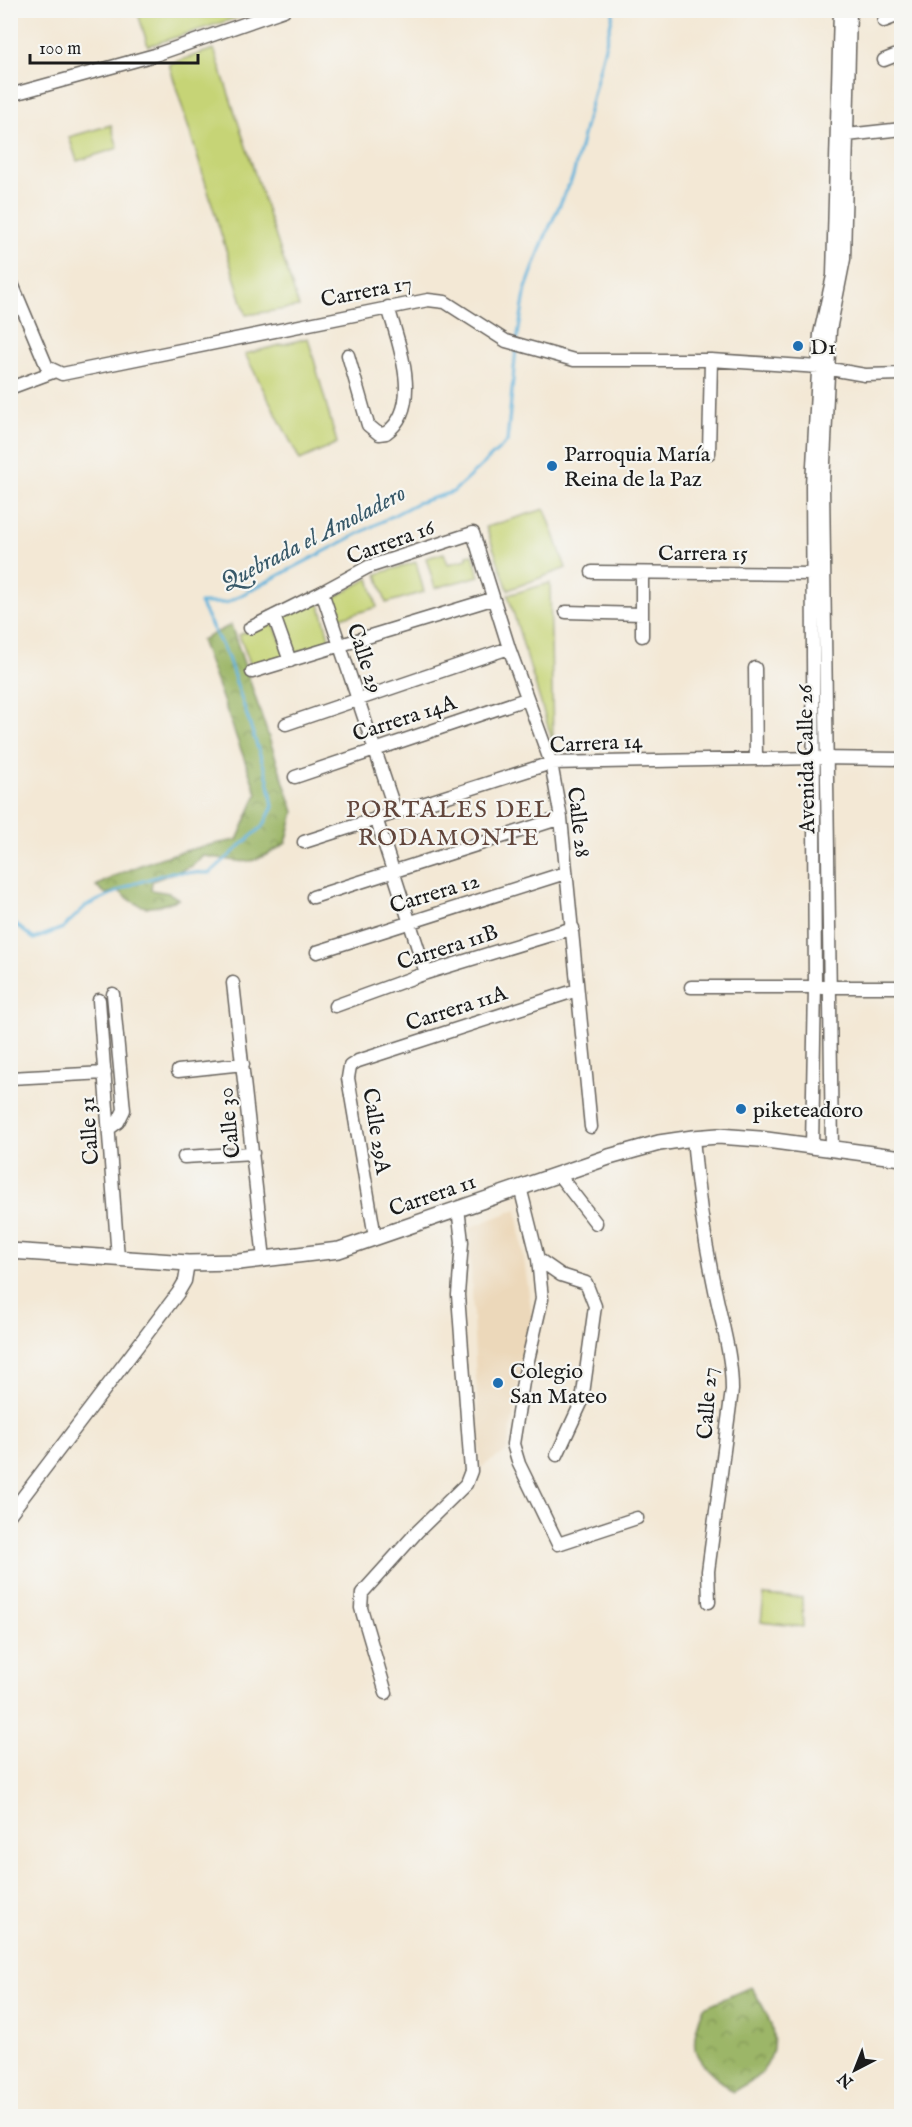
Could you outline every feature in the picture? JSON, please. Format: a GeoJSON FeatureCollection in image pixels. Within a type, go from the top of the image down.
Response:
{"type":"FeatureCollection","features":[{"type":"Feature","properties":{"kind":"street"},"geometry":{"type":"LineString","coordinates":[[823,368],[820,334],[833,276],[840,10]]}},
{"type":"Feature","properties":{"kind":"street"},"geometry":{"type":"LineString","coordinates":[[823,368],[844,259],[850,10]]}},
{"type":"Feature","properties":{"kind":"street"},"geometry":{"type":"LineString","coordinates":[[10,95],[155,55],[280,11]]}},
{"type":"Feature","properties":{"kind":"street"},"geometry":{"type":"LineString","coordinates":[[884,21],[902,14]]}},
{"type":"Feature","properties":{"kind":"street"},"geometry":{"type":"LineString","coordinates":[[884,60],[902,53]]}},
{"type":"Feature","properties":{"kind":"street"},"geometry":{"type":"LineString","coordinates":[[847,135],[902,129]]}},
{"type":"Feature","properties":{"kind":"street"},"geometry":{"type":"LineString","coordinates":[[10,279],[50,369],[10,388]]}},
{"type":"Feature","properties":{"kind":"street","name":"Carrera 17"},"geometry":{"type":"LineString","coordinates":[[50,369],[62,374],[428,300],[445,302],[506,341],[574,360],[711,360],[823,368],[865,375],[902,374]]}},
{"type":"Feature","properties":{"kind":"street"},"geometry":{"type":"LineString","coordinates":[[348,355],[368,425],[379,434],[386,433],[398,420],[406,387],[406,373],[388,307]]}},
{"type":"Feature","properties":{"kind":"street"},"geometry":{"type":"LineString","coordinates":[[709,453],[711,360]]}},
{"type":"Feature","properties":{"kind":"street","name":"Avenida Calle 26"},"geometry":{"type":"LineString","coordinates":[[823,368],[812,485],[813,574],[829,987],[832,1149]]}},
{"type":"Feature","properties":{"kind":"street","name":"Avenida Calle 26"},"geometry":{"type":"LineString","coordinates":[[812,1146],[821,758],[823,368]]}},
{"type":"Feature","properties":{"kind":"street","name":"Carrera 16"},"geometry":{"type":"LineString","coordinates":[[322,592],[368,567],[474,533]]}},
{"type":"Feature","properties":{"kind":"street","name":"Calle 28"},"geometry":{"type":"LineString","coordinates":[[474,533],[492,599],[526,699],[551,763],[561,818],[591,1127]]}},
{"type":"Feature","properties":{"kind":"street","name":"Carrera 15"},"geometry":{"type":"LineString","coordinates":[[592,572],[813,574]]}},
{"type":"Feature","properties":{"kind":"street"},"geometry":{"type":"LineString","coordinates":[[642,573],[642,636]]}},
{"type":"Feature","properties":{"kind":"street"},"geometry":{"type":"LineString","coordinates":[[250,627],[322,592]]}},
{"type":"Feature","properties":{"kind":"street","name":"Calle 29"},"geometry":{"type":"LineString","coordinates":[[322,592],[396,813]]}},
{"type":"Feature","properties":{"kind":"street"},"geometry":{"type":"LineString","coordinates":[[252,672],[492,599]]}},
{"type":"Feature","properties":{"kind":"street"},"geometry":{"type":"LineString","coordinates":[[566,612],[642,614]]}},
{"type":"Feature","properties":{"kind":"street"},"geometry":{"type":"LineString","coordinates":[[274,616],[290,661]]}},
{"type":"Feature","properties":{"kind":"street"},"geometry":{"type":"LineString","coordinates":[[286,724],[509,648]]}},
{"type":"Feature","properties":{"kind":"street"},"geometry":{"type":"LineString","coordinates":[[755,668],[756,759]]}},
{"type":"Feature","properties":{"kind":"street","name":"Carrera 14A"},"geometry":{"type":"LineString","coordinates":[[295,777],[374,748],[526,699]]}},
{"type":"Feature","properties":{"kind":"street","name":"Carrera 14"},"geometry":{"type":"LineString","coordinates":[[304,842],[551,763],[821,758],[902,759]]}},
{"type":"Feature","properties":{"kind":"street"},"geometry":{"type":"LineString","coordinates":[[376,818],[426,973]]}},
{"type":"Feature","properties":{"kind":"street"},"geometry":{"type":"LineString","coordinates":[[313,897],[561,818]]}},
{"type":"Feature","properties":{"kind":"street","name":"Carrera 12"},"geometry":{"type":"LineString","coordinates":[[317,952],[565,873]]}},
{"type":"Feature","properties":{"kind":"street","name":"Carrera 11B"},"geometry":{"type":"LineString","coordinates":[[335,1006],[426,973],[573,928]]}},
{"type":"Feature","properties":{"kind":"street","name":"Calle 30"},"geometry":{"type":"LineString","coordinates":[[233,982],[264,1259]]}},
{"type":"Feature","properties":{"kind":"street"},"geometry":{"type":"LineString","coordinates":[[691,987],[902,987]]}},
{"type":"Feature","properties":{"kind":"street","name":"Carrera 11A"},"geometry":{"type":"LineString","coordinates":[[350,1066],[358,1061],[577,990]]}},
{"type":"Feature","properties":{"kind":"street"},"geometry":{"type":"LineString","coordinates":[[110,1128],[118,1122],[124,1110],[113,994]]}},
{"type":"Feature","properties":{"kind":"street","name":"Calle 31"},"geometry":{"type":"LineString","coordinates":[[99,1000],[118,1258]]}},
{"type":"Feature","properties":{"kind":"street"},"geometry":{"type":"LineString","coordinates":[[178,1071],[243,1064]]}},
{"type":"Feature","properties":{"kind":"street","name":"Calle 29A"},"geometry":{"type":"LineString","coordinates":[[350,1066],[348,1078],[375,1237]]}},
{"type":"Feature","properties":{"kind":"street"},"geometry":{"type":"LineString","coordinates":[[10,1078],[105,1073]]}},
{"type":"Feature","properties":{"kind":"street","name":"Carrera 11"},"geometry":{"type":"LineString","coordinates":[[10,1251],[188,1263],[264,1259],[339,1250],[558,1174],[659,1143],[693,1138],[718,1136],[759,1139],[902,1158]]}},
{"type":"Feature","properties":{"kind":"street","name":"Calle 27"},"geometry":{"type":"LineString","coordinates":[[693,1138],[698,1196],[714,1287],[732,1366],[732,1390],[708,1571],[709,1602]]}},
{"type":"Feature","properties":{"kind":"street"},"geometry":{"type":"LineString","coordinates":[[184,1157],[253,1153]]}},
{"type":"Feature","properties":{"kind":"street"},"geometry":{"type":"LineString","coordinates":[[558,1174],[596,1223]]}},
{"type":"Feature","properties":{"kind":"street"},"geometry":{"type":"LineString","coordinates":[[520,1187],[538,1259],[542,1299],[516,1421],[513,1444],[519,1464],[558,1544],[637,1518]]}},
{"type":"Feature","properties":{"kind":"street"},"geometry":{"type":"LineString","coordinates":[[386,1693],[361,1608],[362,1593],[417,1532],[466,1484],[471,1471],[458,1296],[462,1242],[458,1208]]}},
{"type":"Feature","properties":{"kind":"street"},"geometry":{"type":"LineString","coordinates":[[538,1259],[561,1275],[586,1283],[595,1306],[582,1401],[557,1455]]}},
{"type":"Feature","properties":{"kind":"street"},"geometry":{"type":"LineString","coordinates":[[10,1514],[178,1293],[185,1281],[188,1263]]}},
{"type":"Feature","properties":{"kind":"shaded area","name":"Colegio San Mateo"},"geometry":{"type":"Polygon","coordinates":[[[517,1209],[532,1316],[507,1451],[480,1468],[469,1228],[517,1209]]]}},
{"type":"Feature","properties":{"kind":"green space"},"geometry":{"type":"Polygon","coordinates":[[[137,10],[258,10],[258,11],[148,46],[137,10]]]}},
{"type":"Feature","properties":{"kind":"green space"},"geometry":{"type":"Polygon","coordinates":[[[214,49],[299,307],[246,315],[169,64],[214,49]]]}},
{"type":"Feature","properties":{"kind":"green space"},"geometry":{"type":"Polygon","coordinates":[[[111,125],[118,148],[77,161],[69,137],[111,125]]]}},
{"type":"Feature","properties":{"kind":"green space"},"geometry":{"type":"Polygon","coordinates":[[[308,338],[337,443],[300,460],[245,354],[308,338]]]}},
{"type":"Feature","properties":{"kind":"green space"},"geometry":{"type":"Polygon","coordinates":[[[545,509],[566,568],[508,590],[486,527],[545,509]]]}},
{"type":"Feature","properties":{"kind":"green space"},"geometry":{"type":"Polygon","coordinates":[[[444,553],[448,564],[467,559],[467,555],[473,554],[479,576],[435,588],[426,558],[444,553]]]}},
{"type":"Feature","properties":{"kind":"green space"},"geometry":{"type":"Polygon","coordinates":[[[416,562],[424,592],[386,603],[377,574],[416,562]]]}},
{"type":"Feature","properties":{"kind":"green space"},"geometry":{"type":"Polygon","coordinates":[[[369,578],[377,607],[337,619],[330,600],[369,578]]]}},
{"type":"Feature","properties":{"kind":"green space"},"geometry":{"type":"Polygon","coordinates":[[[550,583],[553,743],[508,595],[550,583]]]}},
{"type":"Feature","properties":{"kind":"green space"},"geometry":{"type":"Polygon","coordinates":[[[318,598],[330,641],[292,654],[278,617],[318,598]]]}},
{"type":"Feature","properties":{"kind":"green space"},"geometry":{"type":"Polygon","coordinates":[[[272,619],[287,657],[252,668],[239,635],[272,619]]]}},
{"type":"Feature","properties":{"kind":"green space"},"geometry":{"type":"Polygon","coordinates":[[[231,625],[294,812],[286,843],[273,852],[246,862],[203,856],[192,866],[152,881],[151,890],[169,893],[179,899],[154,907],[134,903],[119,891],[106,894],[96,886],[130,869],[182,851],[237,840],[257,794],[201,640],[231,625]]]}},
{"type":"Feature","properties":{"kind":"green space"},"geometry":{"type":"Polygon","coordinates":[[[764,1595],[802,1598],[803,1627],[761,1622],[764,1595]]]}},
{"type":"Feature","properties":{"kind":"green space"},"geometry":{"type":"Polygon","coordinates":[[[751,1987],[769,2019],[774,2040],[773,2051],[761,2073],[733,2092],[703,2064],[695,2047],[695,2037],[704,2007],[751,1987]]]}},
{"type":"Feature","properties":{"kind":"waterway","name":"Quebrada el Amoladero"},"geometry":{"type":"LineString","coordinates":[[517,341],[526,288],[544,239],[573,176],[614,10]]}},
{"type":"Feature","properties":{"kind":"waterway","name":"Quebrada el Amoladero"},"geometry":{"type":"LineString","coordinates":[[10,920],[34,939],[63,928],[86,906],[133,884],[172,872],[210,873],[264,825],[273,806],[268,779],[228,658],[200,603],[226,603],[417,503],[453,492],[507,442],[516,348]]}},
{"type":"Feature","properties":{"kind":"place","name":"D1"},"geometry":{"type":"Point","coordinates":[798,346]}},
{"type":"Feature","properties":{"kind":"place","name":"Parroquia María Reina de la Paz"},"geometry":{"type":"Point","coordinates":[552,466]}},
{"type":"Feature","properties":{"kind":"place","name":"piketeadoro"},"geometry":{"type":"Point","coordinates":[741,1109]}},
{"type":"Feature","properties":{"kind":"place","name":"Colegio San Mateo"},"geometry":{"type":"Point","coordinates":[498,1383]}},
{"type":"Feature","properties":{"kind":"district","name":"PORTALES DEL RODAMONTE"},"geometry":{"type":"Point","coordinates":[449,823]}}]}
